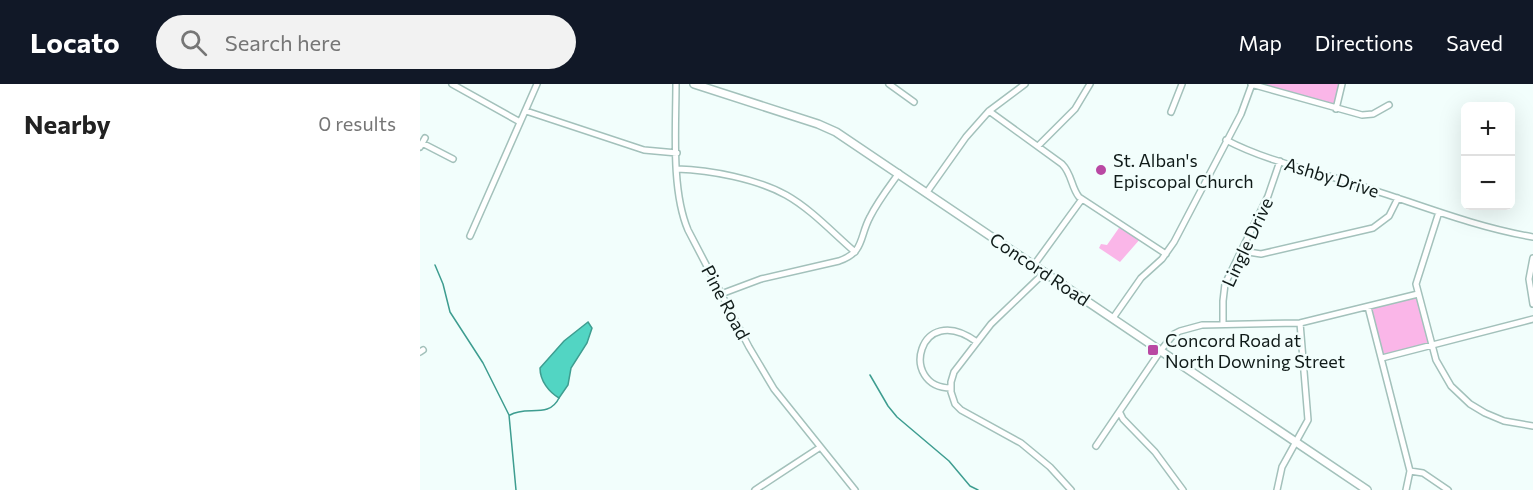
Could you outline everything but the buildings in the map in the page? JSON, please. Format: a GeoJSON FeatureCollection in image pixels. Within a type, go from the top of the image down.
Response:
{"type":"FeatureCollection","features":[{"type":"Feature","properties":{"kind":"main road","name":"Concord Road"},"geometry":{"type":"LineString","coordinates":[[694,84],[828,128],[899,173],[1367,490]]}},
{"type":"Feature","properties":{"kind":"street"},"geometry":{"type":"LineString","coordinates":[[452,84],[520,122]]}},
{"type":"Feature","properties":{"kind":"street"},"geometry":{"type":"LineString","coordinates":[[470,236],[537,84]]}},
{"type":"Feature","properties":{"kind":"street","name":"Pine Road"},"geometry":{"type":"LineString","coordinates":[[676,84],[677,169],[686,225],[774,389],[819,448],[855,490]]}},
{"type":"Feature","properties":{"kind":"street"},"geometry":{"type":"LineString","coordinates":[[889,84],[914,102]]}},
{"type":"Feature","properties":{"kind":"street"},"geometry":{"type":"LineString","coordinates":[[927,192],[966,137],[989,111],[1025,84]]}},
{"type":"Feature","properties":{"kind":"street"},"geometry":{"type":"LineString","coordinates":[[1038,146],[1075,109],[1090,84]]}},
{"type":"Feature","properties":{"kind":"street"},"geometry":{"type":"LineString","coordinates":[[1171,112],[1182,84]]}},
{"type":"Feature","properties":{"kind":"street"},"geometry":{"type":"LineString","coordinates":[[1113,318],[1141,278],[1166,254],[1241,114],[1252,84],[1366,116],[1389,105]]}},
{"type":"Feature","properties":{"kind":"street"},"geometry":{"type":"LineString","coordinates":[[1336,109],[1342,84]]}},
{"type":"Feature","properties":{"kind":"street"},"geometry":{"type":"LineString","coordinates":[[525,111],[644,150],[677,153]]}},
{"type":"Feature","properties":{"kind":"street"},"geometry":{"type":"LineString","coordinates":[[989,111],[1066,167],[1071,175],[1076,194],[1082,199],[1166,254]]}},
{"type":"Feature","properties":{"kind":"street","name":"Ashby Drive"},"geometry":{"type":"LineString","coordinates":[[1226,140],[1246,151],[1439,212],[1497,230],[1533,237]]}},
{"type":"Feature","properties":{"kind":"street"},"geometry":{"type":"LineString","coordinates":[[422,143],[453,159]]}},
{"type":"Feature","properties":{"kind":"street","name":"Lingle Drive"},"geometry":{"type":"LineString","coordinates":[[1223,324],[1225,284],[1268,196],[1280,161]]}},
{"type":"Feature","properties":{"kind":"street"},"geometry":{"type":"LineString","coordinates":[[677,169],[717,172],[785,195],[804,208],[855,252]]}},
{"type":"Feature","properties":{"kind":"street"},"geometry":{"type":"LineString","coordinates":[[722,294],[761,279],[839,261],[855,252],[862,242],[870,215],[899,173]]}},
{"type":"Feature","properties":{"kind":"street"},"geometry":{"type":"LineString","coordinates":[[1242,251],[1261,254],[1373,228],[1386,219],[1398,198]]}},
{"type":"Feature","properties":{"kind":"street"},"geometry":{"type":"LineString","coordinates":[[1034,265],[1082,199]]}},
{"type":"Feature","properties":{"kind":"street"},"geometry":{"type":"LineString","coordinates":[[1439,212],[1417,278],[1418,294],[1431,345],[1444,375],[1464,399],[1493,418],[1513,424],[1533,426]]}},
{"type":"Feature","properties":{"kind":"street"},"geometry":{"type":"LineString","coordinates":[[1533,258],[1529,279],[1533,304]]}},
{"type":"Feature","properties":{"kind":"street"},"geometry":{"type":"LineString","coordinates":[[1045,272],[1001,314],[976,342],[952,376],[951,388],[953,400],[961,410],[1021,443],[1050,467],[1071,490]]}},
{"type":"Feature","properties":{"kind":"street"},"geometry":{"type":"LineString","coordinates":[[1096,446],[1161,350],[1174,334],[1188,327],[1300,323],[1418,294]]}},
{"type":"Feature","properties":{"kind":"street"},"geometry":{"type":"LineString","coordinates":[[1368,307],[1410,471],[1406,490]]}},
{"type":"Feature","properties":{"kind":"street"},"geometry":{"type":"LineString","coordinates":[[1382,358],[1533,319]]}},
{"type":"Feature","properties":{"kind":"street"},"geometry":{"type":"LineString","coordinates":[[1277,490],[1280,473],[1296,441],[1305,429],[1309,415],[1300,323]]}},
{"type":"Feature","properties":{"kind":"street"},"geometry":{"type":"LineString","coordinates":[[951,388],[937,386],[924,375],[920,359],[922,347],[928,337],[946,329],[962,332],[976,342]]}},
{"type":"Feature","properties":{"kind":"street"},"geometry":{"type":"LineString","coordinates":[[1120,413],[1161,459],[1183,490]]}},
{"type":"Feature","properties":{"kind":"street"},"geometry":{"type":"LineString","coordinates":[[755,490],[819,448]]}},
{"type":"Feature","properties":{"kind":"street"},"geometry":{"type":"LineString","coordinates":[[1410,471],[1423,473],[1448,490]]}},
{"type":"Feature","properties":{"kind":"shaded area"},"geometry":{"type":"Polygon","coordinates":[[[1259,84],[1342,84],[1336,108],[1259,84]]]}},
{"type":"Feature","properties":{"kind":"shaded area"},"geometry":{"type":"Polygon","coordinates":[[[1121,225],[1141,238],[1120,262],[1099,248],[1101,244],[1107,245],[1121,225]]]}},
{"type":"Feature","properties":{"kind":"shaded area"},"geometry":{"type":"Polygon","coordinates":[[[1417,295],[1431,345],[1382,358],[1369,307],[1417,295]]]}},
{"type":"Feature","properties":{"kind":"shaded area"},"geometry":{"type":"Polygon","coordinates":[[[588,322],[592,328],[587,343],[571,368],[568,385],[559,398],[546,386],[540,368],[564,341],[588,322]]]}},
{"type":"Feature","properties":{"kind":"waterway"},"geometry":{"type":"LineString","coordinates":[[435,265],[443,284],[450,312],[483,363],[509,415],[516,490]]}},
{"type":"Feature","properties":{"kind":"waterway"},"geometry":{"type":"LineString","coordinates":[[870,375],[897,417],[949,461],[970,486],[978,490]]}},
{"type":"Feature","properties":{"kind":"waterway"},"geometry":{"type":"LineString","coordinates":[[510,415],[516,412],[549,408],[559,398]]}},
{"type":"Feature","properties":{"kind":"place","name":"St. Alban's Episcopal Church"},"geometry":{"type":"Point","coordinates":[1101,170]}},
{"type":"Feature","properties":{"kind":"place","name":"Concord Road at North Downing Street"},"geometry":{"type":"Point","coordinates":[1153,350]}}]}
